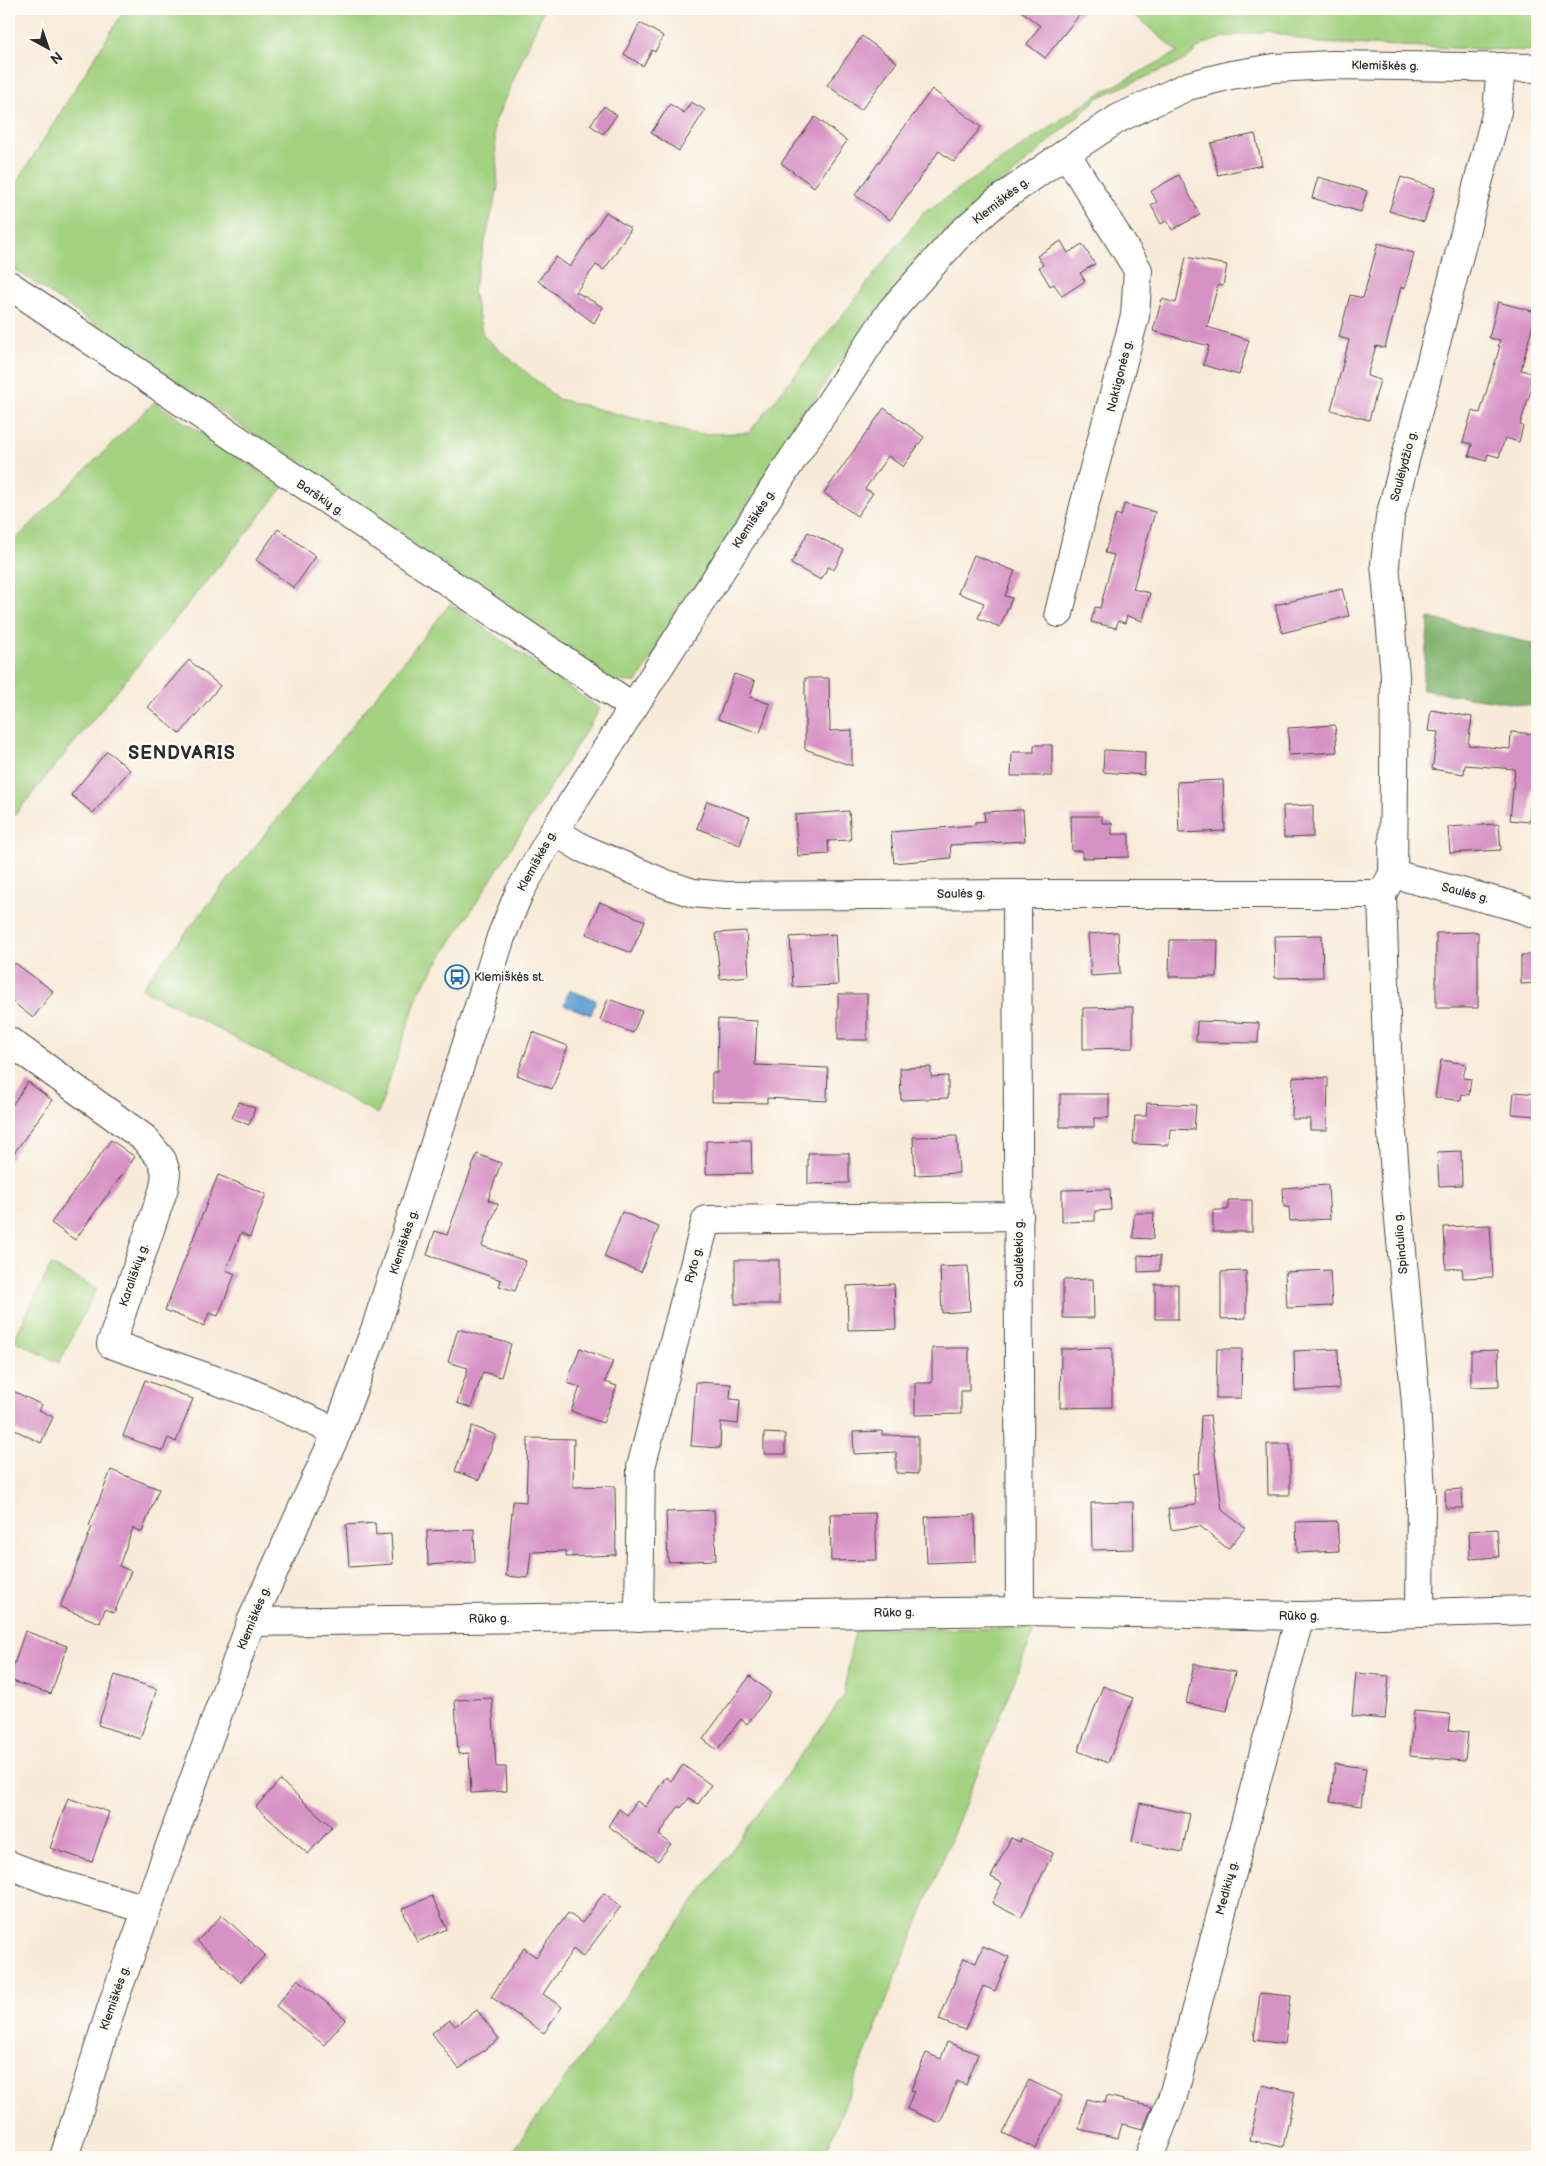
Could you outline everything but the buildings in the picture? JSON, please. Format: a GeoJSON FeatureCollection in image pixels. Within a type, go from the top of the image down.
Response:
{"type":"FeatureCollection","features":[{"type":"Feature","properties":{"kind":"street","name":"Klemiškės g."},"geometry":{"type":"LineString","coordinates":[[64,2157],[114,2000],[251,1622],[337,1432],[376,1326],[413,1215],[500,937],[519,893],[554,831],[633,707],[793,457],[891,311],[956,238],[996,203],[1119,118],[1179,90],[1231,74],[1274,68],[1332,65],[1537,68]]}},
{"type":"Feature","properties":{"kind":"street","name":"Saulėlydžio g."},"geometry":{"type":"LineString","coordinates":[[1388,884],[1395,675],[1385,564],[1390,518],[1497,111],[1501,67]]}},
{"type":"Feature","properties":{"kind":"street","name":"Naktigonės g."},"geometry":{"type":"LineString","coordinates":[[1059,613],[1084,506],[1135,316],[1138,270],[1066,153]]}},
{"type":"Feature","properties":{"kind":"street","name":"Barškių g."},"geometry":{"type":"LineString","coordinates":[[9,285],[403,554],[633,707]]}},
{"type":"Feature","properties":{"kind":"street","name":"Saulės g."},"geometry":{"type":"LineString","coordinates":[[554,831],[582,848],[666,884],[693,893],[725,896],[1017,894],[1388,884],[1514,906],[1537,914]]}},
{"type":"Feature","properties":{"kind":"street","name":"Spindulio g."},"geometry":{"type":"LineString","coordinates":[[1388,884],[1389,1088],[1416,1403],[1421,1492],[1420,1613]]}},
{"type":"Feature","properties":{"kind":"street","name":"Saulėtekio g."},"geometry":{"type":"LineString","coordinates":[[1017,894],[1020,1612]]}},
{"type":"Feature","properties":{"kind":"street","name":"Karališkių g."},"geometry":{"type":"LineString","coordinates":[[9,1041],[144,1138],[162,1160],[166,1173],[164,1188],[111,1344],[249,1392],[337,1432]]}},
{"type":"Feature","properties":{"kind":"street","name":"Ryto g."},"geometry":{"type":"LineString","coordinates":[[639,1618],[641,1467],[706,1220],[1019,1216]]}},
{"type":"Feature","properties":{"kind":"street","name":"Rūko g."},"geometry":{"type":"LineString","coordinates":[[251,1622],[1020,1612],[1300,1616],[1537,1610]]}},
{"type":"Feature","properties":{"kind":"street","name":"Medikių g."},"geometry":{"type":"LineString","coordinates":[[1149,2157],[1173,2096],[1300,1616]]}},
{"type":"Feature","properties":{"kind":"street"},"geometry":{"type":"LineString","coordinates":[[9,1865],[62,1884],[147,1909]]}},
{"type":"Feature","properties":{"kind":"green space"},"geometry":{"type":"Polygon","coordinates":[[[125,9],[544,9],[494,124],[498,187],[473,291],[483,336],[558,399],[697,434],[749,433],[922,214],[1099,94],[1178,52],[1127,9],[1537,9],[1537,51],[1317,43],[1268,31],[1224,37],[1202,45],[1185,60],[1099,97],[1004,182],[898,286],[841,360],[796,426],[637,682],[609,681],[9,265],[9,195],[125,9]]]}},
{"type":"Feature","properties":{"kind":"green space"},"geometry":{"type":"Polygon","coordinates":[[[154,402],[284,487],[9,822],[9,546],[154,402]]]}},
{"type":"Feature","properties":{"kind":"green space"},"geometry":{"type":"Polygon","coordinates":[[[450,604],[600,709],[419,992],[378,1114],[141,988],[450,604]]]}},
{"type":"Feature","properties":{"kind":"green space"},"geometry":{"type":"Polygon","coordinates":[[[1429,618],[1537,645],[1537,707],[1422,690],[1429,618]]]}},
{"type":"Feature","properties":{"kind":"green space"},"geometry":{"type":"Polygon","coordinates":[[[51,1265],[97,1288],[59,1363],[14,1340],[51,1265]]]}},
{"type":"Feature","properties":{"kind":"green space"},"geometry":{"type":"Polygon","coordinates":[[[863,1628],[1032,1629],[1033,1634],[824,2157],[508,2157],[844,1696],[855,1633],[863,1628]]]}},
{"type":"Feature","properties":{"kind":"water"},"geometry":{"type":"Polygon","coordinates":[[[569,990],[596,1000],[591,1015],[564,1005],[569,990]]]}},
{"type":"Feature","properties":{"kind":"place","name":"Klemiškės st."},"geometry":{"type":"Point","coordinates":[457,977]}},
{"type":"Feature","properties":{"kind":"district","name":"SENDVARIS"},"geometry":{"type":"Point","coordinates":[182,753]}}]}
